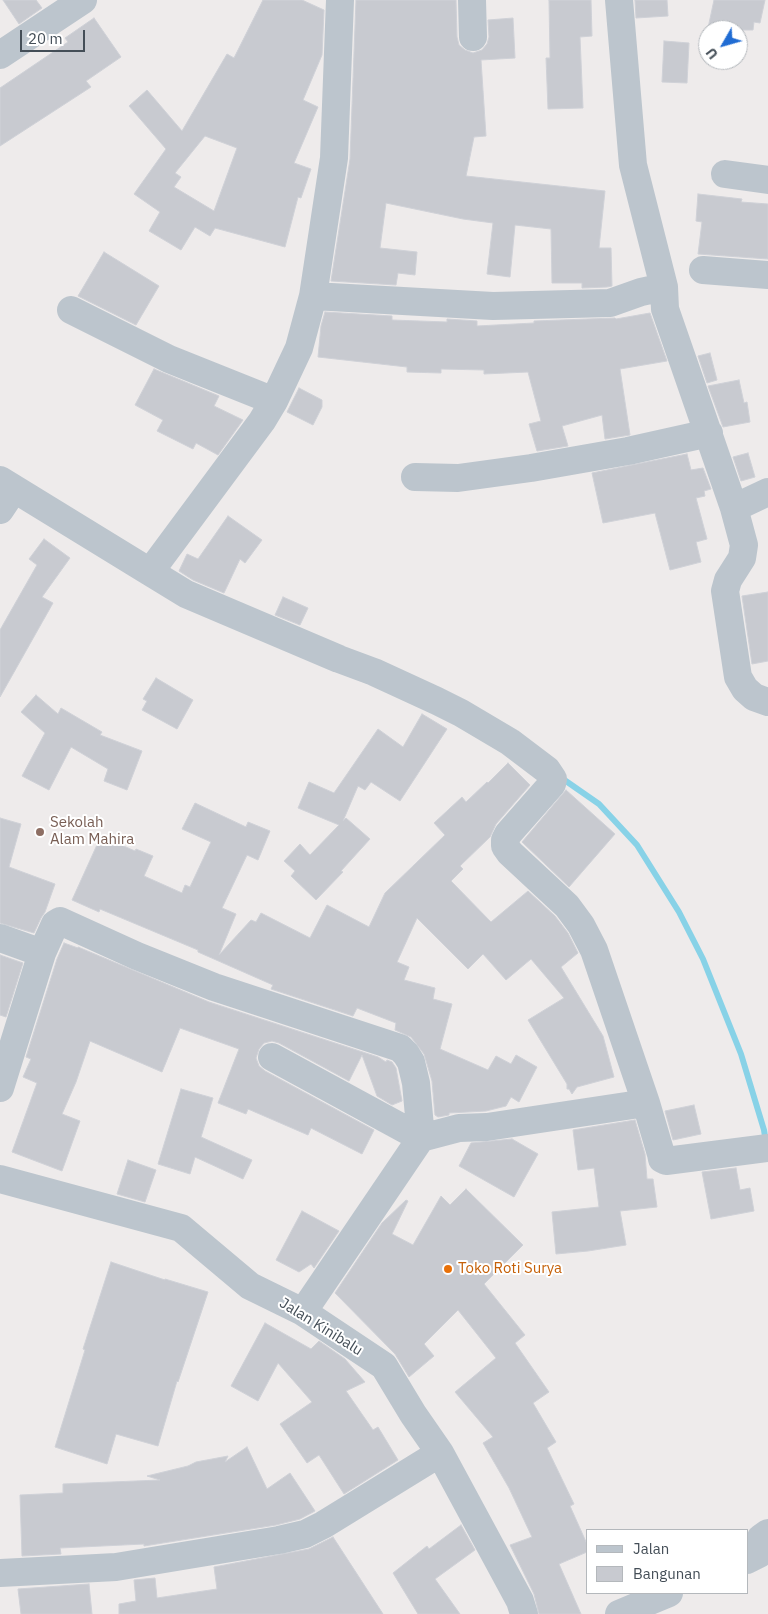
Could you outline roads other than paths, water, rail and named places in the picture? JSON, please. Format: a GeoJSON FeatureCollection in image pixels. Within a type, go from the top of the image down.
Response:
{"type":"FeatureCollection","features":[{"type":"Feature","properties":{"kind":"street"},"geometry":{"type":"LineString","coordinates":[[0,55],[83,0]]}},
{"type":"Feature","properties":{"kind":"street"},"geometry":{"type":"LineString","coordinates":[[154,567],[262,422],[299,348],[313,296],[334,158],[340,0]]}},
{"type":"Feature","properties":{"kind":"street"},"geometry":{"type":"LineString","coordinates":[[472,0],[473,37]]}},
{"type":"Feature","properties":{"kind":"street"},"geometry":{"type":"LineString","coordinates":[[619,0],[633,165],[664,287],[666,309],[734,508],[744,545],[742,558],[728,580],[725,591],[738,677],[745,689],[754,697],[768,702]]}},
{"type":"Feature","properties":{"kind":"street"},"geometry":{"type":"LineString","coordinates":[[726,174],[768,180]]}},
{"type":"Feature","properties":{"kind":"street"},"geometry":{"type":"LineString","coordinates":[[703,270],[768,275]]}},
{"type":"Feature","properties":{"kind":"street"},"geometry":{"type":"LineString","coordinates":[[313,296],[503,306],[610,302],[664,287]]}},
{"type":"Feature","properties":{"kind":"street"},"geometry":{"type":"LineString","coordinates":[[71,310],[169,359],[274,401]]}},
{"type":"Feature","properties":{"kind":"street"},"geometry":{"type":"LineString","coordinates":[[415,477],[458,478],[531,468],[628,451],[709,433]]}},
{"type":"Feature","properties":{"kind":"street"},"geometry":{"type":"LineString","coordinates":[[734,508],[768,492]]}},
{"type":"Feature","properties":{"kind":"street"},"geometry":{"type":"LineString","coordinates":[[5,493],[154,567],[186,594],[381,675],[437,701],[488,728],[547,770],[553,779],[552,784],[508,834],[505,846],[510,853],[567,906],[582,925],[594,950],[646,1103],[662,1159],[764,1148]]}},
{"type":"Feature","properties":{"kind":"street"},"geometry":{"type":"LineString","coordinates":[[0,1088],[42,954],[55,924],[62,921],[93,937],[214,987],[400,1048],[411,1062],[416,1083],[421,1138],[303,1312]]}},
{"type":"Feature","properties":{"kind":"street"},"geometry":{"type":"LineString","coordinates":[[0,938],[42,954]]}},
{"type":"Feature","properties":{"kind":"street"},"geometry":{"type":"LineString","coordinates":[[272,1057],[421,1138],[459,1128],[507,1124],[646,1103]]}},
{"type":"Feature","properties":{"kind":"street","name":"Jalan Kinibalu"},"geometry":{"type":"LineString","coordinates":[[0,1179],[181,1228],[250,1286],[303,1312],[384,1366],[440,1454],[520,1601],[524,1614]]}},
{"type":"Feature","properties":{"kind":"street"},"geometry":{"type":"LineString","coordinates":[[0,1573],[116,1568],[305,1534],[440,1454]]}},
{"type":"Feature","properties":{"kind":"street"},"geometry":{"type":"LineString","coordinates":[[748,1560],[759,1554],[763,1549],[761,1538],[768,1534]]}},
{"type":"Feature","properties":{"kind":"street"},"geometry":{"type":"LineString","coordinates":[[619,1614],[667,1594]]}},
{"type":"Feature","properties":{"kind":"waterway"},"geometry":{"type":"LineString","coordinates":[[563,779],[599,804],[637,845],[679,912],[703,959],[741,1054],[764,1130],[766,1143]]}},
{"type":"Feature","properties":{"kind":"place","name":"Sekolah Alam Mahira"},"geometry":{"type":"Point","coordinates":[40,832]}},
{"type":"Feature","properties":{"kind":"place","name":"Toko Roti Surya"},"geometry":{"type":"Point","coordinates":[448,1269]}}]}
